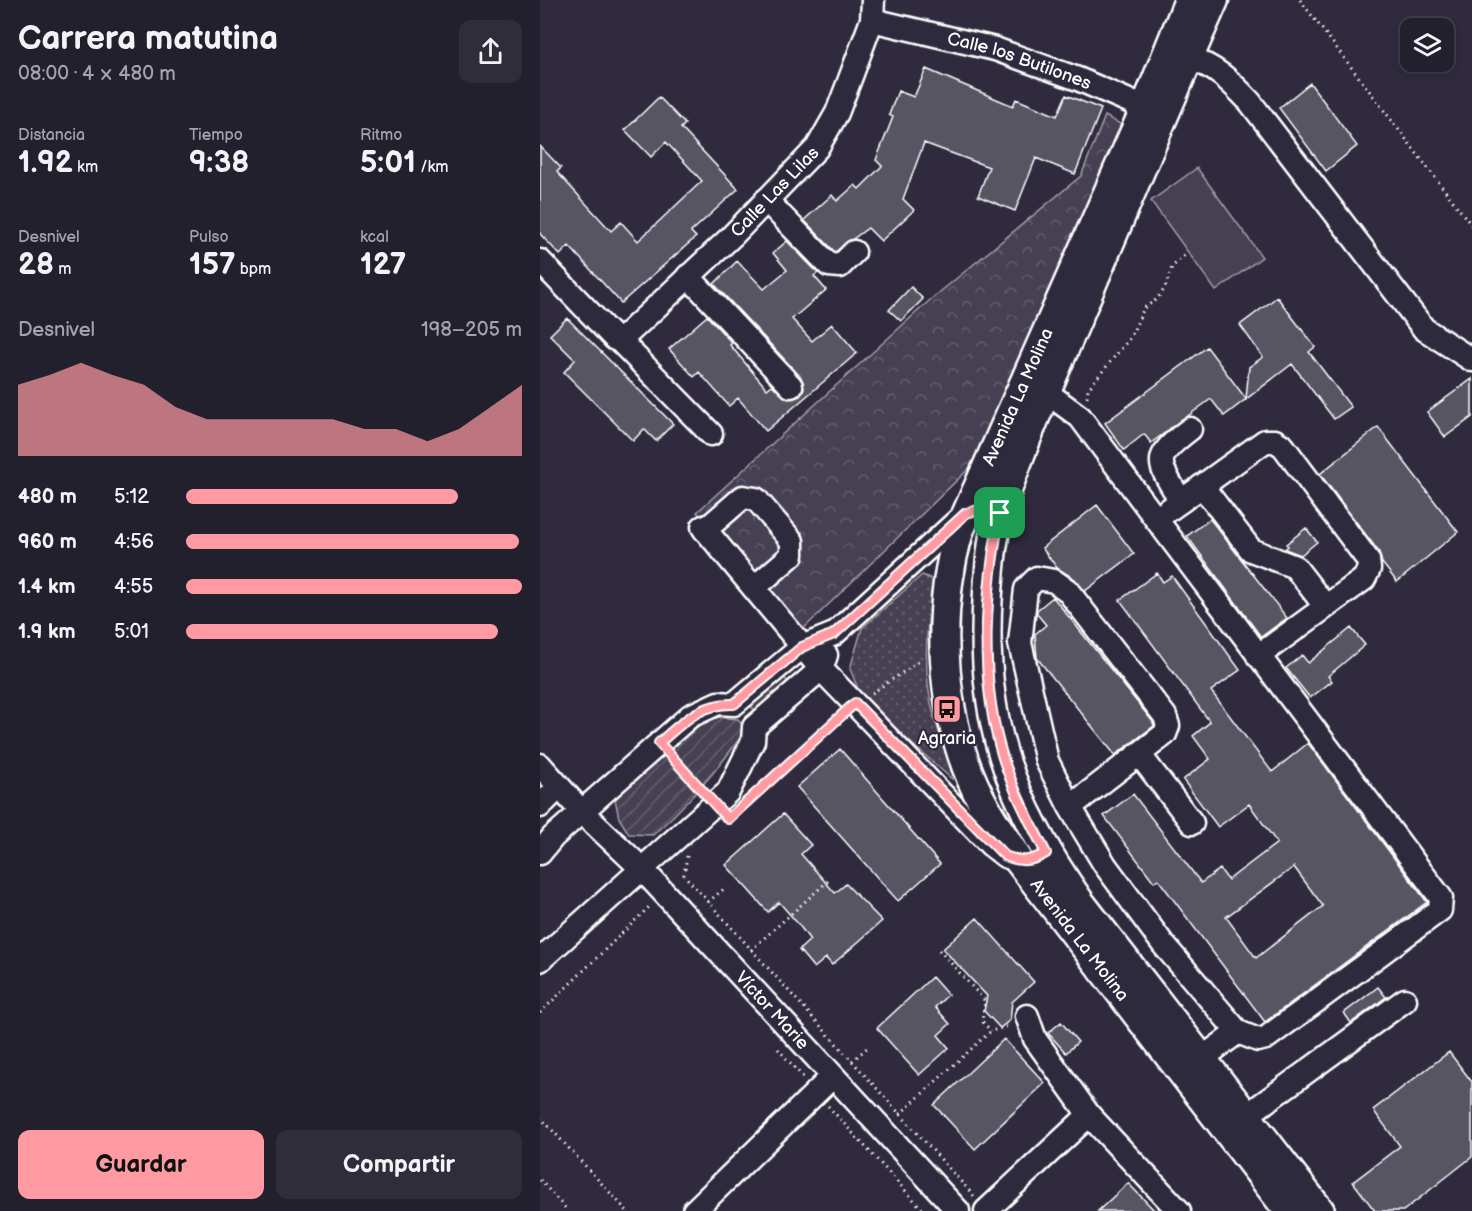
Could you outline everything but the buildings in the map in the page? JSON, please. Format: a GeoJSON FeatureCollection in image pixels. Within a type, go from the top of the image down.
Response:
{"type":"FeatureCollection","features":[{"type":"Feature","properties":{"kind":"main road","name":"Avenida La Molina"},"geometry":{"type":"LineString","coordinates":[[1189,0],[1153,112],[1000,513],[990,574],[986,618],[988,671],[993,715],[1008,773],[1046,853],[1079,901],[1320,1211]]}},
{"type":"Feature","properties":{"kind":"main road","name":"Avenida La Molina"},"geometry":{"type":"LineString","coordinates":[[1214,0],[1188,58],[1153,112],[966,513],[954,550],[948,580],[945,644],[948,689],[961,751],[984,806],[1019,861],[1289,1211]]}},
{"type":"Feature","properties":{"kind":"main road"},"geometry":{"type":"LineString","coordinates":[[966,513],[982,509],[1000,513]]}},
{"type":"Feature","properties":{"kind":"main road"},"geometry":{"type":"LineString","coordinates":[[1019,861],[1033,860],[1046,853]]}},
{"type":"Feature","properties":{"kind":"street","name":"Calle los Butilones"},"geometry":{"type":"LineString","coordinates":[[872,10],[995,49],[1078,79],[1153,112]]}},
{"type":"Feature","properties":{"kind":"street","name":"Calle Las Lilas"},"geometry":{"type":"LineString","coordinates":[[617,339],[688,276],[808,160],[827,133],[837,113],[872,10]]}},
{"type":"Feature","properties":{"kind":"street"},"geometry":{"type":"LineString","coordinates":[[1188,58],[1217,69],[1233,83],[1424,329],[1472,360]]}},
{"type":"Feature","properties":{"kind":"street"},"geometry":{"type":"LineString","coordinates":[[766,200],[829,265],[840,266],[854,252]]}},
{"type":"Feature","properties":{"kind":"street"},"geometry":{"type":"LineString","coordinates":[[540,261],[711,434]]}},
{"type":"Feature","properties":{"kind":"street"},"geometry":{"type":"LineString","coordinates":[[688,276],[791,386]]}},
{"type":"Feature","properties":{"kind":"street"},"geometry":{"type":"LineString","coordinates":[[1046,392],[1081,418],[1441,898],[1440,910],[1266,1038],[1257,1040],[1238,1032],[1150,926],[1105,865],[1070,807],[1047,761],[1020,643],[1026,589],[1037,578],[1054,581],[1067,590],[1165,716],[1168,726],[1165,734],[1070,807]]}},
{"type":"Feature","properties":{"kind":"street"},"geometry":{"type":"LineString","coordinates":[[1181,501],[1164,472],[1161,460],[1165,448],[1190,429]]}},
{"type":"Feature","properties":{"kind":"street"},"geometry":{"type":"LineString","coordinates":[[1156,519],[1265,441],[1275,441],[1283,446],[1368,560],[1369,569],[1364,579],[1258,656]]}},
{"type":"Feature","properties":{"kind":"street"},"geometry":{"type":"LineString","coordinates":[[1202,486],[1251,550],[1295,567],[1325,606]]}},
{"type":"Feature","properties":{"kind":"street"},"geometry":{"type":"LineString","coordinates":[[754,588],[792,555],[792,541],[756,499],[743,497],[704,529],[821,669],[992,845],[1005,856],[1019,861]]}},
{"type":"Feature","properties":{"kind":"street"},"geometry":{"type":"LineString","coordinates":[[734,704],[802,647],[834,634],[966,513]]}},
{"type":"Feature","properties":{"kind":"street"},"geometry":{"type":"LineString","coordinates":[[754,727],[821,669],[834,634]]}},
{"type":"Feature","properties":{"kind":"street"},"geometry":{"type":"LineString","coordinates":[[540,853],[553,837],[702,708],[718,703],[734,704],[747,713],[754,727],[753,741],[728,792],[540,960]]}},
{"type":"Feature","properties":{"kind":"street"},"geometry":{"type":"LineString","coordinates":[[1139,754],[1192,823]]}},
{"type":"Feature","properties":{"kind":"street","name":"Víctor Marie"},"geometry":{"type":"LineString","coordinates":[[540,765],[582,812],[642,869],[957,1211]]}},
{"type":"Feature","properties":{"kind":"street"},"geometry":{"type":"LineString","coordinates":[[540,806],[559,787]]}},
{"type":"Feature","properties":{"kind":"street"},"geometry":{"type":"LineString","coordinates":[[1246,1116],[1405,1000]]}},
{"type":"Feature","properties":{"kind":"street"},"geometry":{"type":"LineString","coordinates":[[1020,1018],[1089,1114],[1179,1211]]}},
{"type":"Feature","properties":{"kind":"street"},"geometry":{"type":"LineString","coordinates":[[1201,1059],[1238,1032]]}},
{"type":"Feature","properties":{"kind":"street"},"geometry":{"type":"LineString","coordinates":[[694,1211],[832,1077]]}},
{"type":"Feature","properties":{"kind":"street"},"geometry":{"type":"LineString","coordinates":[[983,1206],[1089,1114]]}},
{"type":"Feature","properties":{"kind":"path"},"geometry":{"type":"LineString","coordinates":[[1300,0],[1472,226]]}},
{"type":"Feature","properties":{"kind":"path"},"geometry":{"type":"LineString","coordinates":[[1081,418],[1094,408],[1087,397],[1088,389],[1130,338],[1144,308],[1157,299],[1165,288],[1172,267],[1187,253]]}},
{"type":"Feature","properties":{"kind":"path"},"geometry":{"type":"LineString","coordinates":[[745,804],[855,703],[945,644]]}},
{"type":"Feature","properties":{"kind":"path"},"geometry":{"type":"LineString","coordinates":[[659,743],[714,805]]}},
{"type":"Feature","properties":{"kind":"path"},"geometry":{"type":"LineString","coordinates":[[687,855],[684,875],[983,1206]]}},
{"type":"Feature","properties":{"kind":"path"},"geometry":{"type":"LineString","coordinates":[[751,950],[828,881]]}},
{"type":"Feature","properties":{"kind":"path"},"geometry":{"type":"LineString","coordinates":[[708,902],[725,888]]}},
{"type":"Feature","properties":{"kind":"path"},"geometry":{"type":"LineString","coordinates":[[540,1012],[658,898]]}},
{"type":"Feature","properties":{"kind":"path"},"geometry":{"type":"LineString","coordinates":[[939,950],[985,1001],[982,1021],[991,1031]]}},
{"type":"Feature","properties":{"kind":"path"},"geometry":{"type":"LineString","coordinates":[[900,1114],[991,1031],[1007,1028],[1020,1018]]}},
{"type":"Feature","properties":{"kind":"path"},"geometry":{"type":"LineString","coordinates":[[852,1061],[868,1047]]}},
{"type":"Feature","properties":{"kind":"path"},"geometry":{"type":"LineString","coordinates":[[828,1106],[924,1211]]}},
{"type":"Feature","properties":{"kind":"path"},"geometry":{"type":"LineString","coordinates":[[540,1117],[627,1211]]}},
{"type":"Feature","properties":{"kind":"path"},"geometry":{"type":"LineString","coordinates":[[540,1180],[568,1211]]}},
{"type":"Feature","properties":{"kind":"green space"},"geometry":{"type":"Polygon","coordinates":[[[1105,116],[1124,126],[983,455],[797,635],[697,512],[929,301],[1081,176],[1105,116]]]}},
{"type":"Feature","properties":{"kind":"green space"},"geometry":{"type":"Polygon","coordinates":[[[1197,168],[1262,257],[1216,291],[1151,201],[1197,168]]]}},
{"type":"Feature","properties":{"kind":"green space"},"geometry":{"type":"Polygon","coordinates":[[[922,575],[934,580],[926,648],[928,683],[936,723],[955,773],[952,779],[863,701],[850,669],[862,628],[922,575]]]}},
{"type":"Feature","properties":{"kind":"green space"},"geometry":{"type":"Polygon","coordinates":[[[781,674],[789,683],[762,709],[755,711],[751,706],[755,697],[781,674]]]}},
{"type":"Feature","properties":{"kind":"green space"},"geometry":{"type":"Polygon","coordinates":[[[717,717],[738,719],[745,730],[725,759],[691,798],[653,835],[629,834],[619,818],[615,799],[700,724],[717,717]]]}},
{"type":"Feature","properties":{"kind":"place","name":"Agraria"},"geometry":{"type":"Point","coordinates":[947,709]}},
{"type":"Feature","properties":{"kind":"route"},"geometry":{"type":"LineString","coordinates":[[982,509],[1000,513],[990,574],[986,618],[988,671],[993,715],[1008,773],[1023,809],[1046,853],[1033,860],[1019,861],[1005,856],[855,703],[728,819],[659,743],[702,708],[718,703],[734,704],[802,647],[834,634],[966,513],[982,509]]}}]}
